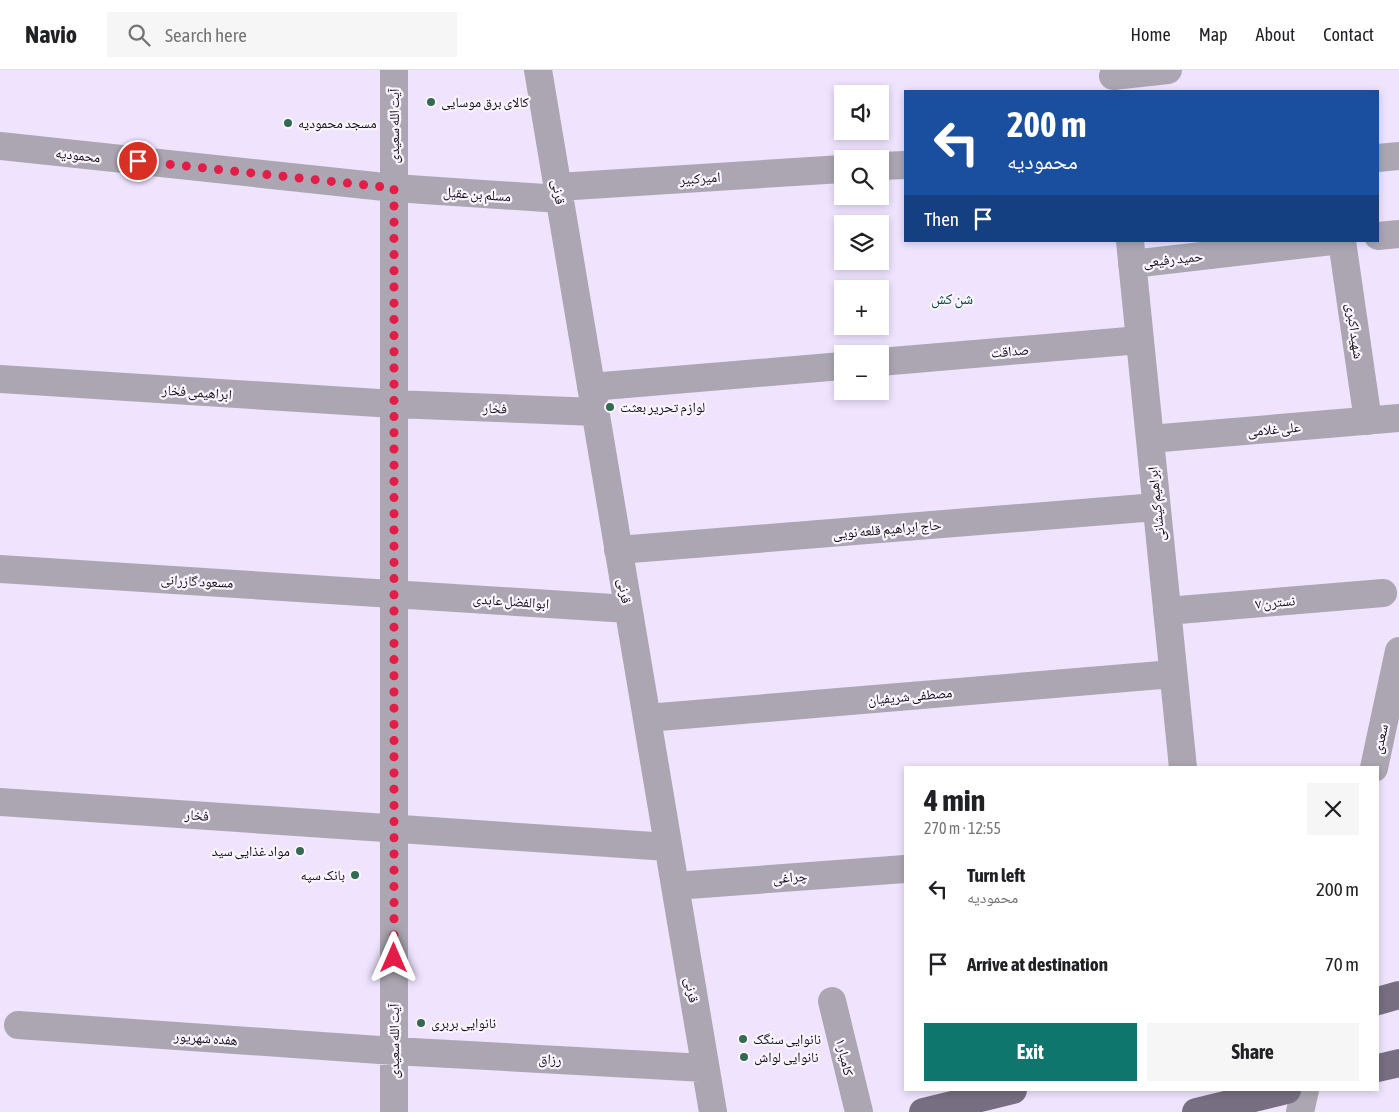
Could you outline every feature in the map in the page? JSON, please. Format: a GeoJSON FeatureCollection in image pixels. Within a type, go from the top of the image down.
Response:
{"type":"FeatureCollection","features":[{"type":"Feature","properties":{"kind":"main road"},"geometry":{"type":"LineString","coordinates":[[1379,1001],[1399,995]]}},
{"type":"Feature","properties":{"kind":"main road"},"geometry":{"type":"LineString","coordinates":[[1379,1068],[1399,1063]]}},
{"type":"Feature","properties":{"kind":"main road"},"geometry":{"type":"LineString","coordinates":[[923,1112],[948,1098],[1005,1091]]}},
{"type":"Feature","properties":{"kind":"main road"},"geometry":{"type":"LineString","coordinates":[[1196,1112],[1283,1091]]}},
{"type":"Feature","properties":{"kind":"street","name":"آیت الله سعیدی"},"geometry":{"type":"LineString","coordinates":[[394,70],[394,1112]]}},
{"type":"Feature","properties":{"kind":"street","name":"قرنی"},"geometry":{"type":"LineString","coordinates":[[538,70],[713,1112]]}},
{"type":"Feature","properties":{"kind":"street"},"geometry":{"type":"LineString","coordinates":[[1114,79],[1168,70]]}},
{"type":"Feature","properties":{"kind":"street","name":"محمودیه"},"geometry":{"type":"LineString","coordinates":[[0,146],[394,188]]}},
{"type":"Feature","properties":{"kind":"street"},"geometry":{"type":"LineString","coordinates":[[1379,158],[1399,156]]}},
{"type":"Feature","properties":{"kind":"street"},"geometry":{"type":"LineString","coordinates":[[889,166],[904,165]]}},
{"type":"Feature","properties":{"kind":"street","name":"امیرکبیر"},"geometry":{"type":"LineString","coordinates":[[559,193],[834,170]]}},
{"type":"Feature","properties":{"kind":"street","name":"مسلم بن عقیل"},"geometry":{"type":"LineString","coordinates":[[394,188],[559,193]]}},
{"type":"Feature","properties":{"kind":"street"},"geometry":{"type":"LineString","coordinates":[[1379,236],[1399,234]]}},
{"type":"Feature","properties":{"kind":"street","name":"حمید رفیعی"},"geometry":{"type":"LineString","coordinates":[[1131,252],[1314,242]]}},
{"type":"Feature","properties":{"kind":"street","name":"شهید اکبری"},"geometry":{"type":"LineString","coordinates":[[1342,242],[1368,421]]}},
{"type":"Feature","properties":{"kind":"street","name":"ابراهیم کیشانی"},"geometry":{"type":"LineString","coordinates":[[1131,252],[1183,766]]}},
{"type":"Feature","properties":{"kind":"street","name":"صداقت"},"geometry":{"type":"LineString","coordinates":[[889,361],[1140,340]]}},
{"type":"Feature","properties":{"kind":"street"},"geometry":{"type":"LineString","coordinates":[[594,400],[834,367]]}},
{"type":"Feature","properties":{"kind":"street","name":"ابراهیمی فخار"},"geometry":{"type":"LineString","coordinates":[[0,379],[394,404]]}},
{"type":"Feature","properties":{"kind":"street","name":"فخار"},"geometry":{"type":"LineString","coordinates":[[394,404],[594,400]]}},
{"type":"Feature","properties":{"kind":"street","name":"علی غلامی"},"geometry":{"type":"LineString","coordinates":[[1150,439],[1399,418]]}},
{"type":"Feature","properties":{"kind":"street","name":"حاج ابراهیم قلعه نویی"},"geometry":{"type":"LineString","coordinates":[[618,550],[1156,507]]}},
{"type":"Feature","properties":{"kind":"street","name":"مسعود گازرانی"},"geometry":{"type":"LineString","coordinates":[[0,569],[394,593]]}},
{"type":"Feature","properties":{"kind":"street","name":"ابوالفضل عابدی"},"geometry":{"type":"LineString","coordinates":[[394,593],[628,609]]}},
{"type":"Feature","properties":{"kind":"street","name":"نسترن ۷"},"geometry":{"type":"LineString","coordinates":[[1167,611],[1383,593]]}},
{"type":"Feature","properties":{"kind":"street","name":"سعدی"},"geometry":{"type":"LineString","coordinates":[[1375,766],[1395,689],[1399,651]]}},
{"type":"Feature","properties":{"kind":"street","name":"مصطفی شریفیان"},"geometry":{"type":"LineString","coordinates":[[647,718],[1173,674]]}},
{"type":"Feature","properties":{"kind":"street","name":"فخار"},"geometry":{"type":"LineString","coordinates":[[0,802],[668,847]]}},
{"type":"Feature","properties":{"kind":"street","name":"چراغی"},"geometry":{"type":"LineString","coordinates":[[675,886],[904,869]]}},
{"type":"Feature","properties":{"kind":"street","name":"کامیار ۱"},"geometry":{"type":"LineString","coordinates":[[832,1001],[859,1112]]}},
{"type":"Feature","properties":{"kind":"street","name":"هفده شهریور"},"geometry":{"type":"LineString","coordinates":[[18,1026],[394,1051]]}},
{"type":"Feature","properties":{"kind":"street","name":"رزاق"},"geometry":{"type":"LineString","coordinates":[[394,1051],[705,1068]]}},
{"type":"Feature","properties":{"kind":"street"},"geometry":{"type":"LineString","coordinates":[[1300,1112],[1305,1091]]}},
{"type":"Feature","properties":{"kind":"place","name":"کالای برق موسایی"},"geometry":{"type":"Point","coordinates":[431,102]}},
{"type":"Feature","properties":{"kind":"place","name":"مسجد محمودیه"},"geometry":{"type":"Point","coordinates":[288,123]}},
{"type":"Feature","properties":{"kind":"place","name":"لوازم تحریر بعثت"},"geometry":{"type":"Point","coordinates":[610,407]}},
{"type":"Feature","properties":{"kind":"place","name":"مواد غذایی سید"},"geometry":{"type":"Point","coordinates":[300,851]}},
{"type":"Feature","properties":{"kind":"place","name":"بانک سپه"},"geometry":{"type":"Point","coordinates":[355,875]}},
{"type":"Feature","properties":{"kind":"place","name":"نانوایی بربری"},"geometry":{"type":"Point","coordinates":[421,1023]}},
{"type":"Feature","properties":{"kind":"place","name":"نانوایی سنگک"},"geometry":{"type":"Point","coordinates":[743,1039]}},
{"type":"Feature","properties":{"kind":"place","name":"نانوایی لواش"},"geometry":{"type":"Point","coordinates":[744,1057]}},
{"type":"Feature","properties":{"kind":"district","name":"شن کش"},"geometry":{"type":"Point","coordinates":[952,298]}},
{"type":"Feature","properties":{"kind":"route"},"geometry":{"type":"LineString","coordinates":[[138,161],[394,188],[394,958]]}}]}
